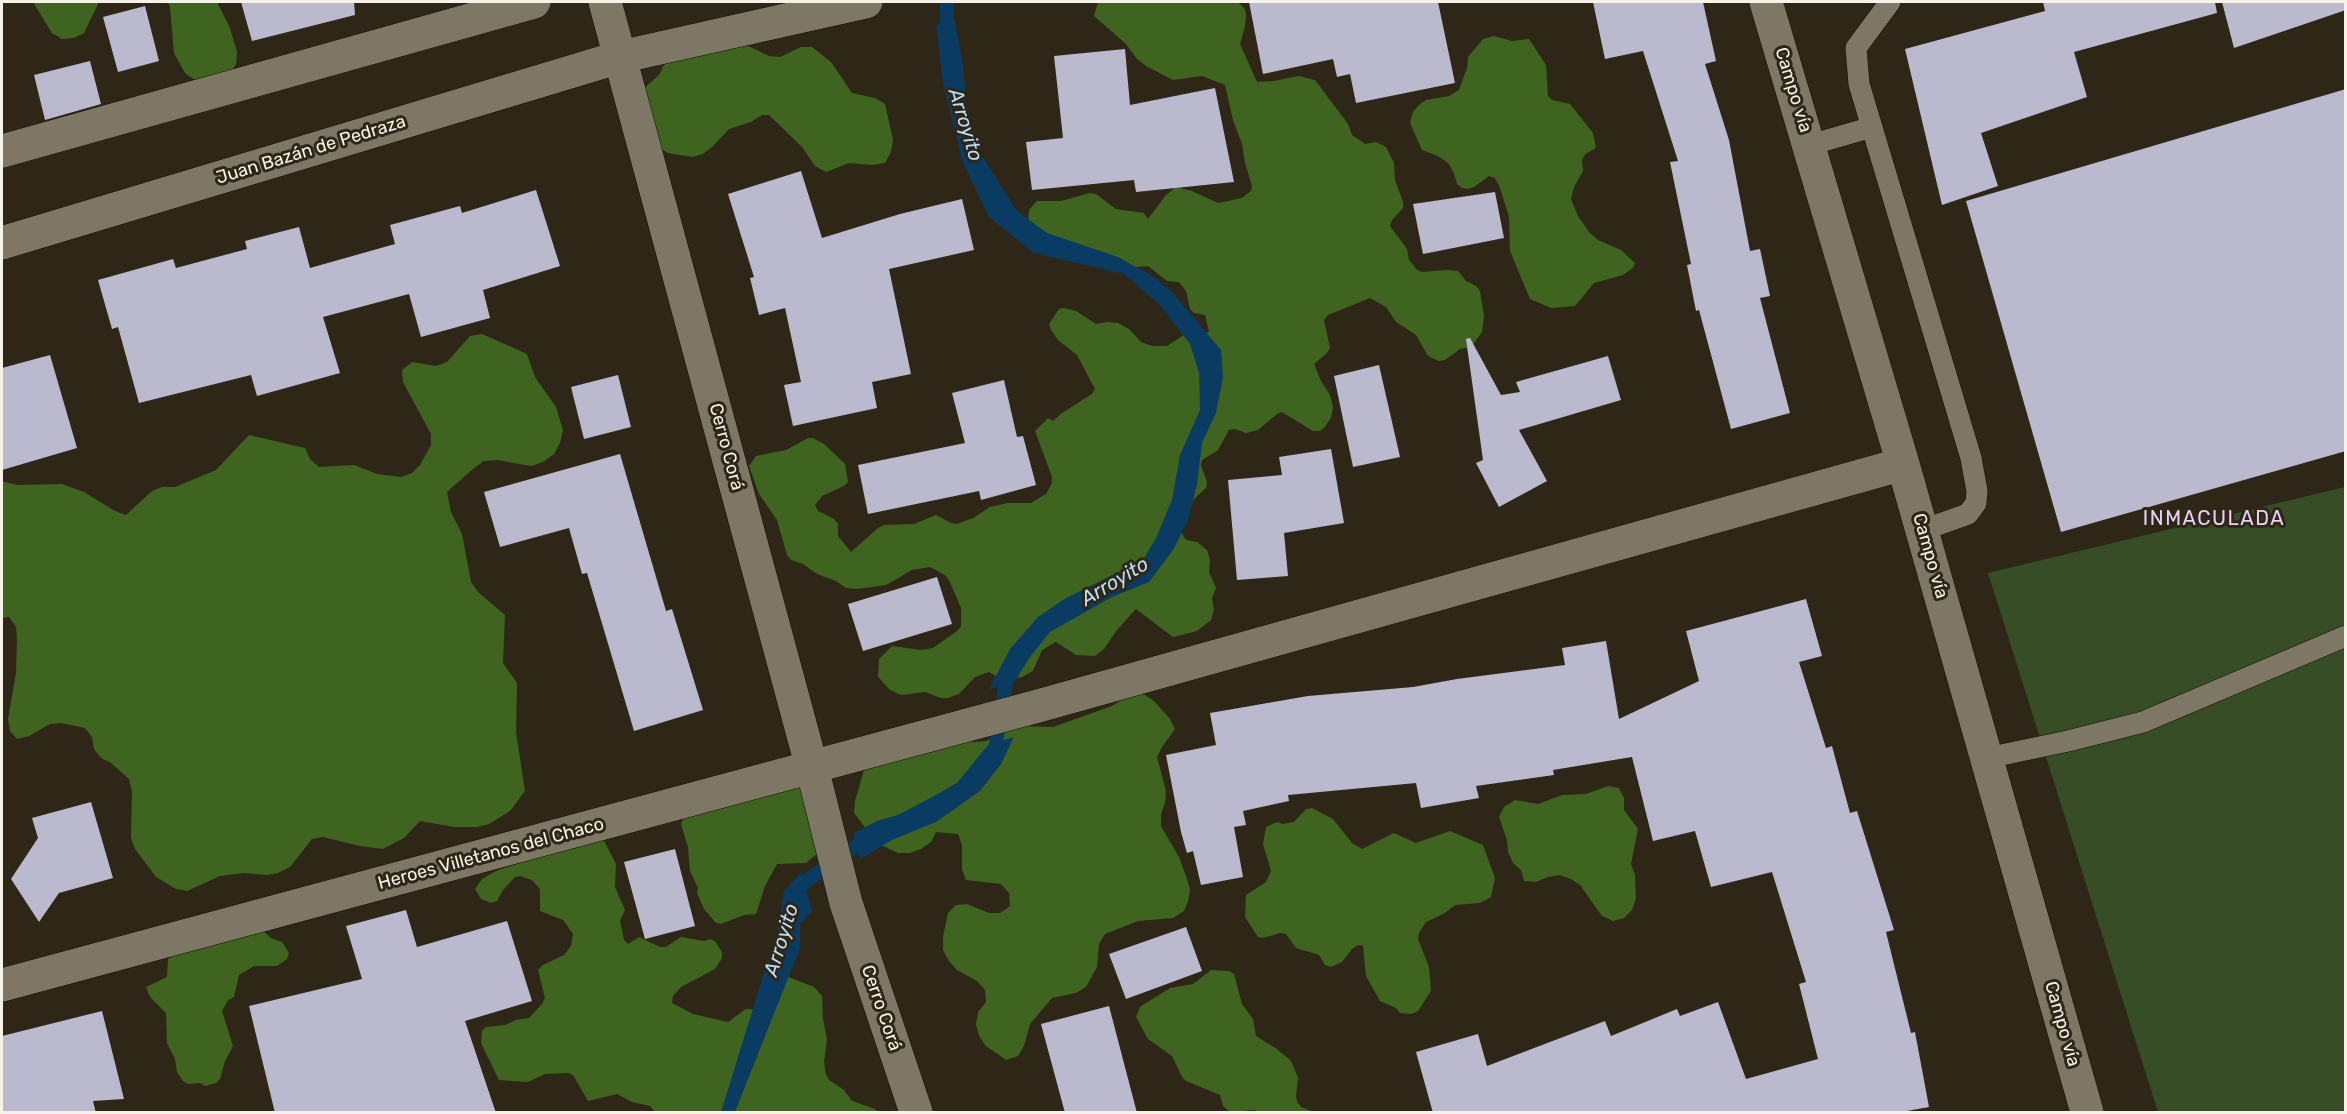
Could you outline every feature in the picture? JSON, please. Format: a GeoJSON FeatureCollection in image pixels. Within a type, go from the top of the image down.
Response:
{"type":"FeatureCollection","features":[{"type":"Feature","properties":{"kind":"street"},"geometry":{"type":"LineString","coordinates":[[2,151],[534,2]]}},
{"type":"Feature","properties":{"kind":"street","name":"Cerro Corá"},"geometry":{"type":"LineString","coordinates":[[605,2],[813,768],[846,903],[916,1113]]}},
{"type":"Feature","properties":{"kind":"street","name":"Juan Bazán de Pedraza"},"geometry":{"type":"LineString","coordinates":[[2,243],[621,57],[866,2]]}},
{"type":"Feature","properties":{"kind":"street","name":"Campo vía"},"geometry":{"type":"LineString","coordinates":[[1766,2],[1923,530],[2085,1112]]}},
{"type":"Feature","properties":{"kind":"street","name":"Heroes Villetanos del Chaco"},"geometry":{"type":"LineString","coordinates":[[2,985],[813,768],[1903,464]]}},
{"type":"Feature","properties":{"kind":"lane"},"geometry":{"type":"LineString","coordinates":[[1890,2],[1856,48],[1859,84],[1971,458],[1977,491],[1976,503],[1968,514],[1923,530]]}},
{"type":"Feature","properties":{"kind":"lane"},"geometry":{"type":"LineString","coordinates":[[1810,145],[1872,127]]}},
{"type":"Feature","properties":{"kind":"lane"},"geometry":{"type":"LineString","coordinates":[[1987,758],[2143,722],[2346,636]]}},
{"type":"Feature","properties":{"kind":"green space"},"geometry":{"type":"Polygon","coordinates":[[[33,2],[99,2],[84,33],[74,38],[62,39],[52,33],[33,2]]]}},
{"type":"Feature","properties":{"kind":"green space"},"geometry":{"type":"Polygon","coordinates":[[[167,2],[217,2],[230,28],[237,52],[236,64],[229,75],[207,82],[195,80],[185,73],[174,53],[170,6],[167,2]]]}},
{"type":"Feature","properties":{"kind":"green space"},"geometry":{"type":"Polygon","coordinates":[[[1098,2],[1238,2],[1245,9],[1246,15],[1240,44],[1257,82],[1298,76],[1315,80],[1348,124],[1352,135],[1365,144],[1376,142],[1386,147],[1394,163],[1395,180],[1403,202],[1403,208],[1392,220],[1390,226],[1407,249],[1409,260],[1417,270],[1422,272],[1458,271],[1466,281],[1476,286],[1480,291],[1484,316],[1482,332],[1471,347],[1460,349],[1445,360],[1439,361],[1428,356],[1416,335],[1396,322],[1386,307],[1370,298],[1328,315],[1324,320],[1330,348],[1314,364],[1330,395],[1333,407],[1331,418],[1324,428],[1320,431],[1313,431],[1282,412],[1258,430],[1246,433],[1235,429],[1229,430],[1218,450],[1202,460],[1201,465],[1207,482],[1206,488],[1194,499],[1182,518],[1180,530],[1186,540],[1197,542],[1207,550],[1210,560],[1209,572],[1216,588],[1212,598],[1214,610],[1211,620],[1197,631],[1173,637],[1136,609],[1104,649],[1095,656],[1076,655],[1056,642],[1042,650],[1033,671],[1022,677],[999,678],[989,672],[975,677],[959,694],[948,698],[925,692],[901,695],[890,690],[878,677],[879,659],[892,646],[921,650],[933,648],[961,627],[961,608],[949,580],[945,575],[930,567],[912,570],[886,585],[857,589],[846,588],[836,581],[817,574],[803,564],[791,560],[787,555],[777,520],[759,494],[749,466],[756,456],[786,450],[808,438],[824,444],[845,464],[848,482],[822,496],[815,505],[818,511],[834,519],[838,524],[838,536],[851,552],[884,525],[914,524],[936,515],[957,524],[973,518],[990,507],[1008,503],[1031,503],[1046,494],[1052,483],[1052,477],[1035,431],[1048,418],[1053,421],[1092,394],[1095,389],[1077,355],[1058,340],[1051,330],[1049,324],[1059,309],[1076,311],[1096,324],[1118,323],[1129,329],[1141,342],[1152,346],[1167,346],[1187,333],[1209,332],[1205,315],[1194,313],[1190,309],[1186,291],[1179,282],[1167,281],[1148,266],[1124,268],[1071,253],[1028,222],[1029,210],[1037,201],[1061,201],[1090,193],[1096,194],[1116,209],[1144,213],[1148,219],[1166,195],[1176,187],[1192,191],[1218,203],[1242,198],[1251,191],[1252,186],[1242,144],[1233,120],[1225,85],[1202,76],[1173,80],[1146,66],[1137,59],[1126,44],[1094,16],[1098,2]]]}},
{"type":"Feature","properties":{"kind":"green space"},"geometry":{"type":"Polygon","coordinates":[[[1494,36],[1512,41],[1529,39],[1546,65],[1548,96],[1552,100],[1570,104],[1593,133],[1596,148],[1585,154],[1582,160],[1583,171],[1574,187],[1571,199],[1578,216],[1589,232],[1598,240],[1621,250],[1635,263],[1633,268],[1623,275],[1594,283],[1575,306],[1551,308],[1530,299],[1510,251],[1509,217],[1495,178],[1489,176],[1474,187],[1462,188],[1457,184],[1448,163],[1422,150],[1410,123],[1413,112],[1420,104],[1426,100],[1449,96],[1459,90],[1467,68],[1468,57],[1483,39],[1494,36]]]}},
{"type":"Feature","properties":{"kind":"green space"},"geometry":{"type":"Polygon","coordinates":[[[736,40],[769,56],[780,57],[801,47],[812,47],[831,62],[852,93],[875,98],[885,104],[893,140],[891,152],[885,163],[872,165],[849,163],[826,172],[815,166],[802,147],[769,115],[762,115],[751,122],[729,129],[703,154],[692,157],[668,153],[658,147],[641,91],[659,75],[669,55],[736,40]]]}},
{"type":"Feature","properties":{"kind":"green space"},"geometry":{"type":"Polygon","coordinates":[[[482,334],[527,354],[535,377],[556,407],[563,430],[554,454],[543,462],[531,466],[497,460],[484,461],[447,492],[451,512],[462,534],[471,582],[478,592],[505,615],[503,663],[517,683],[516,732],[525,791],[510,811],[489,824],[477,827],[454,827],[420,821],[404,838],[383,849],[323,837],[312,839],[290,867],[278,873],[220,876],[187,891],[176,889],[156,877],[135,849],[131,838],[132,792],[129,779],[111,763],[101,758],[94,749],[92,737],[85,728],[61,723],[50,724],[29,736],[17,739],[10,731],[8,719],[16,673],[17,639],[16,627],[9,617],[2,618],[2,481],[17,485],[62,484],[84,492],[126,515],[152,491],[162,487],[175,487],[216,470],[249,435],[305,448],[310,459],[319,467],[354,465],[377,474],[401,477],[412,473],[420,465],[431,445],[431,434],[403,382],[402,370],[412,362],[436,366],[447,362],[470,336],[482,334]]]}},
{"type":"Feature","properties":{"kind":"green space"},"geometry":{"type":"Polygon","coordinates":[[[2345,487],[2345,1112],[2158,1112],[1988,573],[2345,487]]]}},
{"type":"Feature","properties":{"kind":"green space"},"geometry":{"type":"Polygon","coordinates":[[[1133,693],[1145,695],[1154,701],[1170,719],[1175,729],[1157,757],[1166,791],[1161,826],[1179,857],[1187,879],[1190,890],[1188,901],[1184,911],[1173,918],[1138,921],[1105,934],[1099,944],[1097,967],[1086,987],[1076,993],[1052,998],[1030,1024],[1024,1046],[1018,1056],[1006,1060],[986,1046],[979,1036],[976,1024],[978,1012],[986,1002],[985,990],[977,981],[957,970],[949,961],[943,950],[943,937],[948,913],[956,905],[967,904],[989,913],[1000,913],[1010,906],[1009,893],[1001,884],[966,880],[962,869],[962,845],[958,834],[936,832],[931,842],[910,853],[898,853],[877,843],[854,813],[855,801],[865,767],[951,735],[974,742],[986,741],[1018,726],[1053,727],[1112,706],[1133,693]]]}},
{"type":"Feature","properties":{"kind":"green space"},"geometry":{"type":"Polygon","coordinates":[[[780,785],[808,787],[824,848],[806,863],[777,864],[765,886],[756,914],[744,915],[721,924],[716,923],[704,909],[690,871],[688,847],[681,824],[683,819],[697,807],[780,785]]]}},
{"type":"Feature","properties":{"kind":"green space"},"geometry":{"type":"Polygon","coordinates":[[[1608,786],[1619,788],[1624,798],[1624,810],[1638,829],[1631,864],[1635,875],[1636,898],[1632,910],[1624,918],[1613,921],[1602,916],[1580,885],[1571,879],[1559,875],[1536,882],[1524,881],[1521,870],[1513,863],[1508,852],[1507,840],[1499,817],[1504,807],[1515,800],[1538,804],[1562,795],[1586,794],[1608,786]]]}},
{"type":"Feature","properties":{"kind":"green space"},"geometry":{"type":"Polygon","coordinates":[[[1312,808],[1333,819],[1352,843],[1362,849],[1394,833],[1416,843],[1450,831],[1483,845],[1495,878],[1491,897],[1480,903],[1455,905],[1445,913],[1426,922],[1419,933],[1418,939],[1429,967],[1431,991],[1418,1011],[1412,1014],[1400,1013],[1396,1008],[1380,1001],[1366,976],[1363,946],[1358,945],[1342,962],[1331,967],[1325,965],[1319,955],[1296,948],[1286,934],[1258,937],[1245,917],[1246,895],[1266,882],[1271,871],[1263,844],[1266,827],[1277,822],[1283,824],[1294,822],[1306,809],[1312,808]]]}},
{"type":"Feature","properties":{"kind":"green space"},"geometry":{"type":"Polygon","coordinates":[[[598,838],[604,841],[616,864],[615,887],[625,910],[620,921],[624,940],[628,944],[639,937],[660,947],[666,947],[681,937],[704,941],[710,939],[715,941],[722,952],[722,958],[715,969],[681,987],[673,996],[672,1003],[693,1014],[728,1022],[746,1009],[764,1010],[786,976],[814,987],[822,996],[827,1039],[824,1062],[826,1075],[829,1080],[844,1090],[852,1101],[878,1112],[655,1112],[650,1106],[632,1102],[617,1094],[588,1101],[573,1075],[568,1073],[545,1074],[528,1082],[499,1080],[481,1043],[482,1031],[486,1027],[505,1025],[529,1018],[545,998],[538,970],[543,965],[564,955],[571,946],[573,934],[563,920],[540,911],[540,889],[532,880],[520,876],[515,877],[497,901],[491,903],[481,899],[475,889],[482,879],[498,870],[598,838]]]}},
{"type":"Feature","properties":{"kind":"green space"},"geometry":{"type":"Polygon","coordinates":[[[262,930],[271,938],[282,942],[289,953],[287,959],[277,966],[254,966],[239,975],[234,997],[228,1000],[222,1011],[233,1046],[225,1061],[220,1079],[216,1083],[205,1086],[200,1083],[188,1084],[177,1072],[175,1059],[167,1043],[166,1013],[150,997],[146,987],[167,977],[168,959],[178,953],[262,930]]]}},
{"type":"Feature","properties":{"kind":"green space"},"geometry":{"type":"Polygon","coordinates":[[[1211,970],[1229,971],[1234,974],[1242,1004],[1253,1019],[1256,1036],[1291,1061],[1298,1078],[1297,1102],[1301,1107],[1314,1112],[1259,1112],[1255,1110],[1230,1112],[1223,1106],[1220,1095],[1186,1081],[1172,1056],[1148,1039],[1136,1017],[1140,1007],[1170,988],[1193,984],[1211,970]]]}},
{"type":"Feature","properties":{"kind":"water"},"geometry":{"type":"Polygon","coordinates":[[[955,21],[963,66],[967,111],[976,146],[1016,210],[1047,233],[1118,257],[1154,277],[1173,293],[1221,350],[1223,377],[1216,413],[1202,443],[1197,484],[1187,523],[1173,550],[1149,582],[1112,597],[1050,632],[1030,657],[1013,684],[989,689],[1010,649],[1038,617],[1066,598],[1143,560],[1156,538],[1172,500],[1180,455],[1200,410],[1199,373],[1190,344],[1160,305],[1124,274],[1034,253],[989,217],[962,160],[943,82],[936,25],[955,21]]]}},
{"type":"Feature","properties":{"kind":"water"},"geometry":{"type":"Polygon","coordinates":[[[1014,737],[1001,764],[980,791],[936,822],[892,840],[860,859],[854,833],[877,821],[898,815],[957,783],[988,745],[1014,737]]]}},
{"type":"Feature","properties":{"kind":"water"},"geometry":{"type":"Polygon","coordinates":[[[801,872],[812,911],[800,924],[800,948],[735,1112],[721,1112],[778,928],[784,891],[801,872]]]}},
{"type":"Feature","properties":{"kind":"building"},"geometry":{"type":"Polygon","coordinates":[[[241,2],[354,2],[355,15],[252,41],[241,2]]]}},
{"type":"Feature","properties":{"kind":"building"},"geometry":{"type":"Polygon","coordinates":[[[1249,2],[1438,2],[1455,83],[1356,103],[1350,74],[1337,77],[1333,59],[1263,74],[1249,2]]]}},
{"type":"Feature","properties":{"kind":"building"},"geometry":{"type":"Polygon","coordinates":[[[1593,2],[1703,2],[1716,61],[1705,64],[1729,140],[1750,251],[1760,249],[1770,296],[1760,298],[1790,413],[1731,429],[1699,310],[1696,311],[1687,265],[1691,264],[1670,162],[1678,161],[1643,51],[1605,59],[1593,2]]]}},
{"type":"Feature","properties":{"kind":"building"},"geometry":{"type":"Polygon","coordinates":[[[2043,2],[2215,2],[2217,13],[2074,52],[2087,97],[1981,133],[1998,186],[1942,205],[1905,49],[2045,11],[2043,2]]]}},
{"type":"Feature","properties":{"kind":"building"},"geometry":{"type":"Polygon","coordinates":[[[2222,2],[2346,2],[2346,10],[2234,48],[2222,2]]]}},
{"type":"Feature","properties":{"kind":"building"},"geometry":{"type":"Polygon","coordinates":[[[145,6],[159,61],[118,72],[103,17],[145,6]]]}},
{"type":"Feature","properties":{"kind":"building"},"geometry":{"type":"Polygon","coordinates":[[[1125,49],[1130,105],[1215,88],[1234,182],[1136,192],[1134,180],[1032,190],[1026,142],[1063,138],[1054,56],[1125,49]]]}},
{"type":"Feature","properties":{"kind":"building"},"geometry":{"type":"Polygon","coordinates":[[[90,61],[101,104],[45,120],[34,75],[90,61]]]}},
{"type":"Feature","properties":{"kind":"building"},"geometry":{"type":"Polygon","coordinates":[[[2346,89],[2346,451],[2061,532],[1966,201],[2346,89]]]}},
{"type":"Feature","properties":{"kind":"building"},"geometry":{"type":"Polygon","coordinates":[[[801,171],[822,238],[900,214],[962,199],[974,250],[889,269],[911,374],[872,382],[877,408],[793,426],[784,385],[801,382],[785,308],[759,315],[750,278],[754,277],[728,194],[801,171]]]}},
{"type":"Feature","properties":{"kind":"building"},"geometry":{"type":"Polygon","coordinates":[[[536,190],[560,266],[483,290],[490,318],[421,337],[409,294],[323,317],[340,373],[257,396],[251,375],[139,403],[118,327],[112,329],[98,280],[173,259],[176,268],[247,249],[245,241],[299,227],[310,268],[395,244],[390,225],[460,206],[462,213],[536,190]]]}},
{"type":"Feature","properties":{"kind":"building"},"geometry":{"type":"Polygon","coordinates":[[[1495,192],[1504,238],[1423,254],[1413,204],[1495,192]]]}},
{"type":"Feature","properties":{"kind":"building"},"geometry":{"type":"Polygon","coordinates":[[[1470,338],[1501,395],[1520,392],[1516,382],[1608,356],[1621,400],[1519,430],[1547,481],[1499,507],[1476,463],[1483,460],[1466,339],[1470,338]]]}},
{"type":"Feature","properties":{"kind":"building"},"geometry":{"type":"Polygon","coordinates":[[[50,355],[77,448],[2,470],[2,368],[50,355]]]}},
{"type":"Feature","properties":{"kind":"building"},"geometry":{"type":"Polygon","coordinates":[[[1379,365],[1400,457],[1353,467],[1334,376],[1379,365]]]}},
{"type":"Feature","properties":{"kind":"building"},"geometry":{"type":"Polygon","coordinates":[[[618,375],[631,427],[584,439],[571,387],[618,375]]]}},
{"type":"Feature","properties":{"kind":"building"},"geometry":{"type":"Polygon","coordinates":[[[1004,380],[1017,437],[1023,436],[1036,485],[981,500],[979,491],[868,514],[858,465],[965,443],[952,393],[1004,380]]]}},
{"type":"Feature","properties":{"kind":"building"},"geometry":{"type":"Polygon","coordinates":[[[1331,449],[1344,523],[1284,533],[1288,576],[1237,580],[1228,480],[1282,475],[1279,457],[1331,449]]]}},
{"type":"Feature","properties":{"kind":"building"},"geometry":{"type":"Polygon","coordinates":[[[620,454],[666,611],[672,609],[703,710],[634,731],[587,573],[582,574],[569,528],[500,547],[484,492],[620,454]]]}},
{"type":"Feature","properties":{"kind":"building"},"geometry":{"type":"Polygon","coordinates":[[[937,577],[952,624],[863,651],[848,604],[937,577]]]}},
{"type":"Feature","properties":{"kind":"building"},"geometry":{"type":"Polygon","coordinates":[[[1806,599],[1822,656],[1799,662],[1826,748],[1832,746],[1850,813],[1857,811],[1894,930],[1886,932],[1911,1033],[1915,1032],[1929,1107],[1896,1113],[1433,1113],[1416,1052],[1478,1034],[1487,1066],[1605,1021],[1611,1036],[1677,1009],[1680,1016],[1718,1002],[1746,1079],[1818,1059],[1799,984],[1806,982],[1772,872],[1711,887],[1695,831],[1653,841],[1632,757],[1553,770],[1554,775],[1476,786],[1479,798],[1421,808],[1416,783],[1288,795],[1289,801],[1243,811],[1246,825],[1234,827],[1243,877],[1201,885],[1193,851],[1187,853],[1181,832],[1166,755],[1216,745],[1210,713],[1308,696],[1413,687],[1565,665],[1562,648],[1606,641],[1619,719],[1699,681],[1686,631],[1806,599]]]}},
{"type":"Feature","properties":{"kind":"building"},"geometry":{"type":"Polygon","coordinates":[[[91,802],[113,878],[59,893],[39,922],[11,879],[38,838],[32,818],[91,802]]]}},
{"type":"Feature","properties":{"kind":"building"},"geometry":{"type":"Polygon","coordinates":[[[675,849],[695,926],[645,939],[624,862],[675,849]]]}},
{"type":"Feature","properties":{"kind":"building"},"geometry":{"type":"Polygon","coordinates":[[[406,910],[417,947],[507,921],[532,1001],[465,1021],[496,1113],[275,1113],[249,1006],[362,979],[346,926],[406,910]]]}},
{"type":"Feature","properties":{"kind":"building"},"geometry":{"type":"Polygon","coordinates":[[[1186,927],[1202,971],[1126,999],[1109,954],[1186,927]]]}},
{"type":"Feature","properties":{"kind":"building"},"geometry":{"type":"Polygon","coordinates":[[[1109,1006],[1137,1113],[1065,1113],[1041,1024],[1109,1006]]]}},
{"type":"Feature","properties":{"kind":"building"},"geometry":{"type":"Polygon","coordinates":[[[102,1011],[124,1099],[93,1101],[96,1113],[2,1113],[2,1036],[102,1011]]]}},
{"type":"Feature","properties":{"kind":"waterway","name":"Arroyito"},"geometry":{"type":"LineString","coordinates":[[947,2],[947,39]]}},
{"type":"Feature","properties":{"kind":"waterway","name":"Arroyito"},"geometry":{"type":"LineString","coordinates":[[989,759],[995,750],[1007,675],[1011,668]]}},
{"type":"Feature","properties":{"kind":"waterway","name":"Arroyito"},"geometry":{"type":"LineString","coordinates":[[795,898],[798,887],[871,835]]}},
{"type":"Feature","properties":{"kind":"district","name":"INMACULADA"},"geometry":{"type":"Point","coordinates":[2214,519]}}]}
